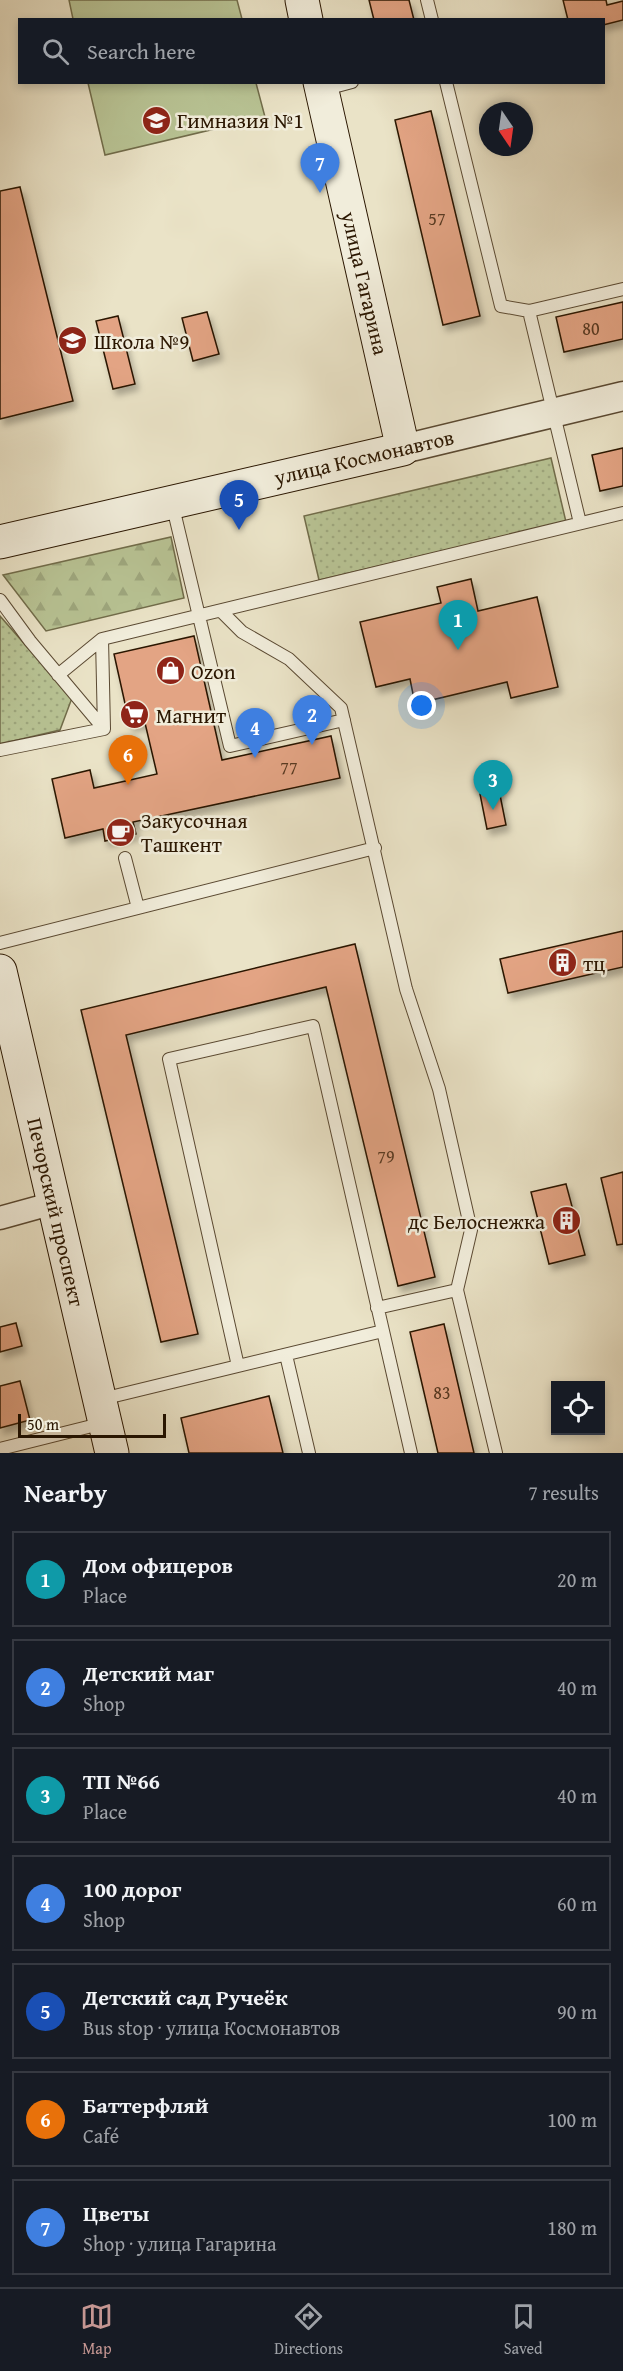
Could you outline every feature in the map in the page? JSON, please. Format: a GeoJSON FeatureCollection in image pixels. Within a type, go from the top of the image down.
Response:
{"type":"FeatureCollection","features":[{"type":"Feature","properties":{"kind":"main road"},"geometry":{"type":"LineString","coordinates":[[302,0],[306,18]]}},
{"type":"Feature","properties":{"kind":"main road","name":"улица Гагарина"},"geometry":{"type":"LineString","coordinates":[[332,85],[403,448]]}},
{"type":"Feature","properties":{"kind":"main road","name":"улица Космонавтов"},"geometry":{"type":"LineString","coordinates":[[0,542],[403,448]]}},
{"type":"Feature","properties":{"kind":"main road","name":"Печорский проспект"},"geometry":{"type":"LineString","coordinates":[[0,971],[7,1029],[54,1203],[106,1425]]}},
{"type":"Feature","properties":{"kind":"street","name":"улица Космонавтов"},"geometry":{"type":"LineString","coordinates":[[403,448],[623,396]]}},
{"type":"Feature","properties":{"kind":"street"},"geometry":{"type":"LineString","coordinates":[[0,1218],[54,1203]]}},
{"type":"Feature","properties":{"kind":"lane"},"geometry":{"type":"LineString","coordinates":[[427,0],[432,18]]}},
{"type":"Feature","properties":{"kind":"lane"},"geometry":{"type":"LineString","coordinates":[[446,84],[501,306],[529,311],[623,289]]}},
{"type":"Feature","properties":{"kind":"lane"},"geometry":{"type":"LineString","coordinates":[[529,311],[580,523]]}},
{"type":"Feature","properties":{"kind":"lane"},"geometry":{"type":"LineString","coordinates":[[172,502],[230,746],[344,720]]}},
{"type":"Feature","properties":{"kind":"lane"},"geometry":{"type":"LineString","coordinates":[[58,675],[102,639],[623,513]]}},
{"type":"Feature","properties":{"kind":"lane"},"geometry":{"type":"LineString","coordinates":[[0,600],[58,675],[104,729]]}},
{"type":"Feature","properties":{"kind":"lane"},"geometry":{"type":"LineString","coordinates":[[221,611],[242,632],[289,659],[341,708],[406,989],[440,1089],[471,1230],[457,1290],[496,1453]]}},
{"type":"Feature","properties":{"kind":"lane"},"geometry":{"type":"LineString","coordinates":[[102,639],[104,729]]}},
{"type":"Feature","properties":{"kind":"lane"},"geometry":{"type":"LineString","coordinates":[[0,750],[104,729]]}},
{"type":"Feature","properties":{"kind":"lane"},"geometry":{"type":"LineString","coordinates":[[0,943],[375,848]]}},
{"type":"Feature","properties":{"kind":"lane"},"geometry":{"type":"LineString","coordinates":[[126,858],[138,908]]}},
{"type":"Feature","properties":{"kind":"lane"},"geometry":{"type":"LineString","coordinates":[[238,1366],[170,1059],[312,1026],[411,1453]]}},
{"type":"Feature","properties":{"kind":"lane"},"geometry":{"type":"LineString","coordinates":[[377,1308],[457,1290]]}},
{"type":"Feature","properties":{"kind":"lane"},"geometry":{"type":"LineString","coordinates":[[0,1449],[106,1425],[238,1366],[383,1331]]}},
{"type":"Feature","properties":{"kind":"lane"},"geometry":{"type":"LineString","coordinates":[[285,1354],[309,1453]]}},
{"type":"Feature","properties":{"kind":"green space"},"geometry":{"type":"Polygon","coordinates":[[[69,0],[237,0],[242,18],[73,18],[69,0]]]}},
{"type":"Feature","properties":{"kind":"green space"},"geometry":{"type":"Polygon","coordinates":[[[88,84],[256,84],[265,117],[105,155],[88,84]]]}},
{"type":"Feature","properties":{"kind":"green space"},"geometry":{"type":"Polygon","coordinates":[[[551,458],[566,522],[319,580],[304,516],[551,458]]]}},
{"type":"Feature","properties":{"kind":"green space"},"geometry":{"type":"Polygon","coordinates":[[[171,537],[184,598],[46,631],[3,575],[171,537]]]}},
{"type":"Feature","properties":{"kind":"green space"},"geometry":{"type":"Polygon","coordinates":[[[0,616],[72,698],[60,730],[0,744],[0,616]]]}},
{"type":"Feature","properties":{"kind":"building"},"geometry":{"type":"Polygon","coordinates":[[[369,0],[409,0],[414,18],[374,18],[369,0]]]}},
{"type":"Feature","properties":{"kind":"building"},"geometry":{"type":"Polygon","coordinates":[[[563,0],[606,0],[607,5],[623,1],[623,20],[605,24],[605,18],[568,18],[563,0]]]}},
{"type":"Feature","properties":{"kind":"building"},"geometry":{"type":"Polygon","coordinates":[[[431,111],[480,316],[443,325],[395,120],[431,111]]]}},
{"type":"Feature","properties":{"kind":"building"},"geometry":{"type":"Polygon","coordinates":[[[20,187],[73,401],[0,419],[0,191],[20,187]]]}},
{"type":"Feature","properties":{"kind":"building"},"geometry":{"type":"Polygon","coordinates":[[[623,302],[623,339],[564,352],[556,317],[623,302]]]}},
{"type":"Feature","properties":{"kind":"building"},"geometry":{"type":"Polygon","coordinates":[[[207,312],[219,354],[193,361],[182,318],[207,312]]]}},
{"type":"Feature","properties":{"kind":"building"},"geometry":{"type":"Polygon","coordinates":[[[118,316],[135,384],[113,389],[96,321],[118,316]]]}},
{"type":"Feature","properties":{"kind":"building"},"geometry":{"type":"Polygon","coordinates":[[[623,448],[623,486],[600,491],[592,455],[623,448]]]}},
{"type":"Feature","properties":{"kind":"building"},"geometry":{"type":"Polygon","coordinates":[[[471,579],[478,611],[537,597],[558,687],[511,698],[507,682],[415,704],[410,679],[376,687],[360,622],[441,603],[437,587],[471,579]]]}},
{"type":"Feature","properties":{"kind":"building"},"geometry":{"type":"Polygon","coordinates":[[[194,636],[222,760],[331,736],[340,778],[133,822],[136,834],[105,841],[103,829],[65,838],[52,779],[90,770],[94,788],[157,774],[145,723],[130,726],[114,654],[194,636]]]}},
{"type":"Feature","properties":{"kind":"building"},"geometry":{"type":"Polygon","coordinates":[[[499,790],[506,825],[487,829],[480,794],[499,790]]]}},
{"type":"Feature","properties":{"kind":"building","name":"тц"},"geometry":{"type":"Polygon","coordinates":[[[623,931],[623,967],[508,993],[500,959],[623,931]]]}},
{"type":"Feature","properties":{"kind":"building"},"geometry":{"type":"Polygon","coordinates":[[[355,944],[435,1277],[398,1286],[326,987],[126,1035],[198,1334],[161,1342],[81,1010],[355,944]]]}},
{"type":"Feature","properties":{"kind":"building"},"geometry":{"type":"Polygon","coordinates":[[[623,1172],[623,1244],[617,1245],[601,1178],[623,1172]]]}},
{"type":"Feature","properties":{"kind":"building","name":"дс Белоснежка"},"geometry":{"type":"Polygon","coordinates":[[[566,1184],[585,1255],[549,1264],[531,1192],[566,1184]]]}},
{"type":"Feature","properties":{"kind":"building"},"geometry":{"type":"Polygon","coordinates":[[[16,1323],[22,1346],[0,1352],[0,1327],[16,1323]]]}},
{"type":"Feature","properties":{"kind":"building"},"geometry":{"type":"Polygon","coordinates":[[[444,1324],[474,1453],[438,1453],[410,1332],[444,1324]]]}},
{"type":"Feature","properties":{"kind":"building"},"geometry":{"type":"Polygon","coordinates":[[[20,1381],[30,1420],[0,1428],[0,1386],[20,1381]]]}},
{"type":"Feature","properties":{"kind":"building"},"geometry":{"type":"Polygon","coordinates":[[[269,1396],[283,1453],[189,1453],[181,1418],[269,1396]]]}},
{"type":"Feature","properties":{"kind":"place","name":"Гимназия №1"},"geometry":{"type":"Point","coordinates":[156,120]}},
{"type":"Feature","properties":{"kind":"place","name":"Цветы"},"geometry":{"type":"Point","coordinates":[320,193]}},
{"type":"Feature","properties":{"kind":"place","name":"Школа №9"},"geometry":{"type":"Point","coordinates":[73,341]}},
{"type":"Feature","properties":{"kind":"place","name":"Детский сад Ручеёк"},"geometry":{"type":"Point","coordinates":[239,530]}},
{"type":"Feature","properties":{"kind":"place","name":"Дом офицеров"},"geometry":{"type":"Point","coordinates":[458,650]}},
{"type":"Feature","properties":{"kind":"place","name":"Ozon"},"geometry":{"type":"Point","coordinates":[170,671]}},
{"type":"Feature","properties":{"kind":"place","name":"Магнит"},"geometry":{"type":"Point","coordinates":[135,715]}},
{"type":"Feature","properties":{"kind":"place","name":"Детский маг"},"geometry":{"type":"Point","coordinates":[312,745]}},
{"type":"Feature","properties":{"kind":"place","name":"100 дорог"},"geometry":{"type":"Point","coordinates":[255,758]}},
{"type":"Feature","properties":{"kind":"place","name":"Баттерфляй"},"geometry":{"type":"Point","coordinates":[128,785]}},
{"type":"Feature","properties":{"kind":"place","name":"ТП №66"},"geometry":{"type":"Point","coordinates":[493,810]}},
{"type":"Feature","properties":{"kind":"place","name":"Закусочная Ташкент"},"geometry":{"type":"Point","coordinates":[120,832]}},
{"type":"Feature","properties":{"kind":"place","name":"тц"},"geometry":{"type":"Point","coordinates":[562,963]}},
{"type":"Feature","properties":{"kind":"place","name":"дс Белоснежка"},"geometry":{"type":"Point","coordinates":[566,1221]}}]}
